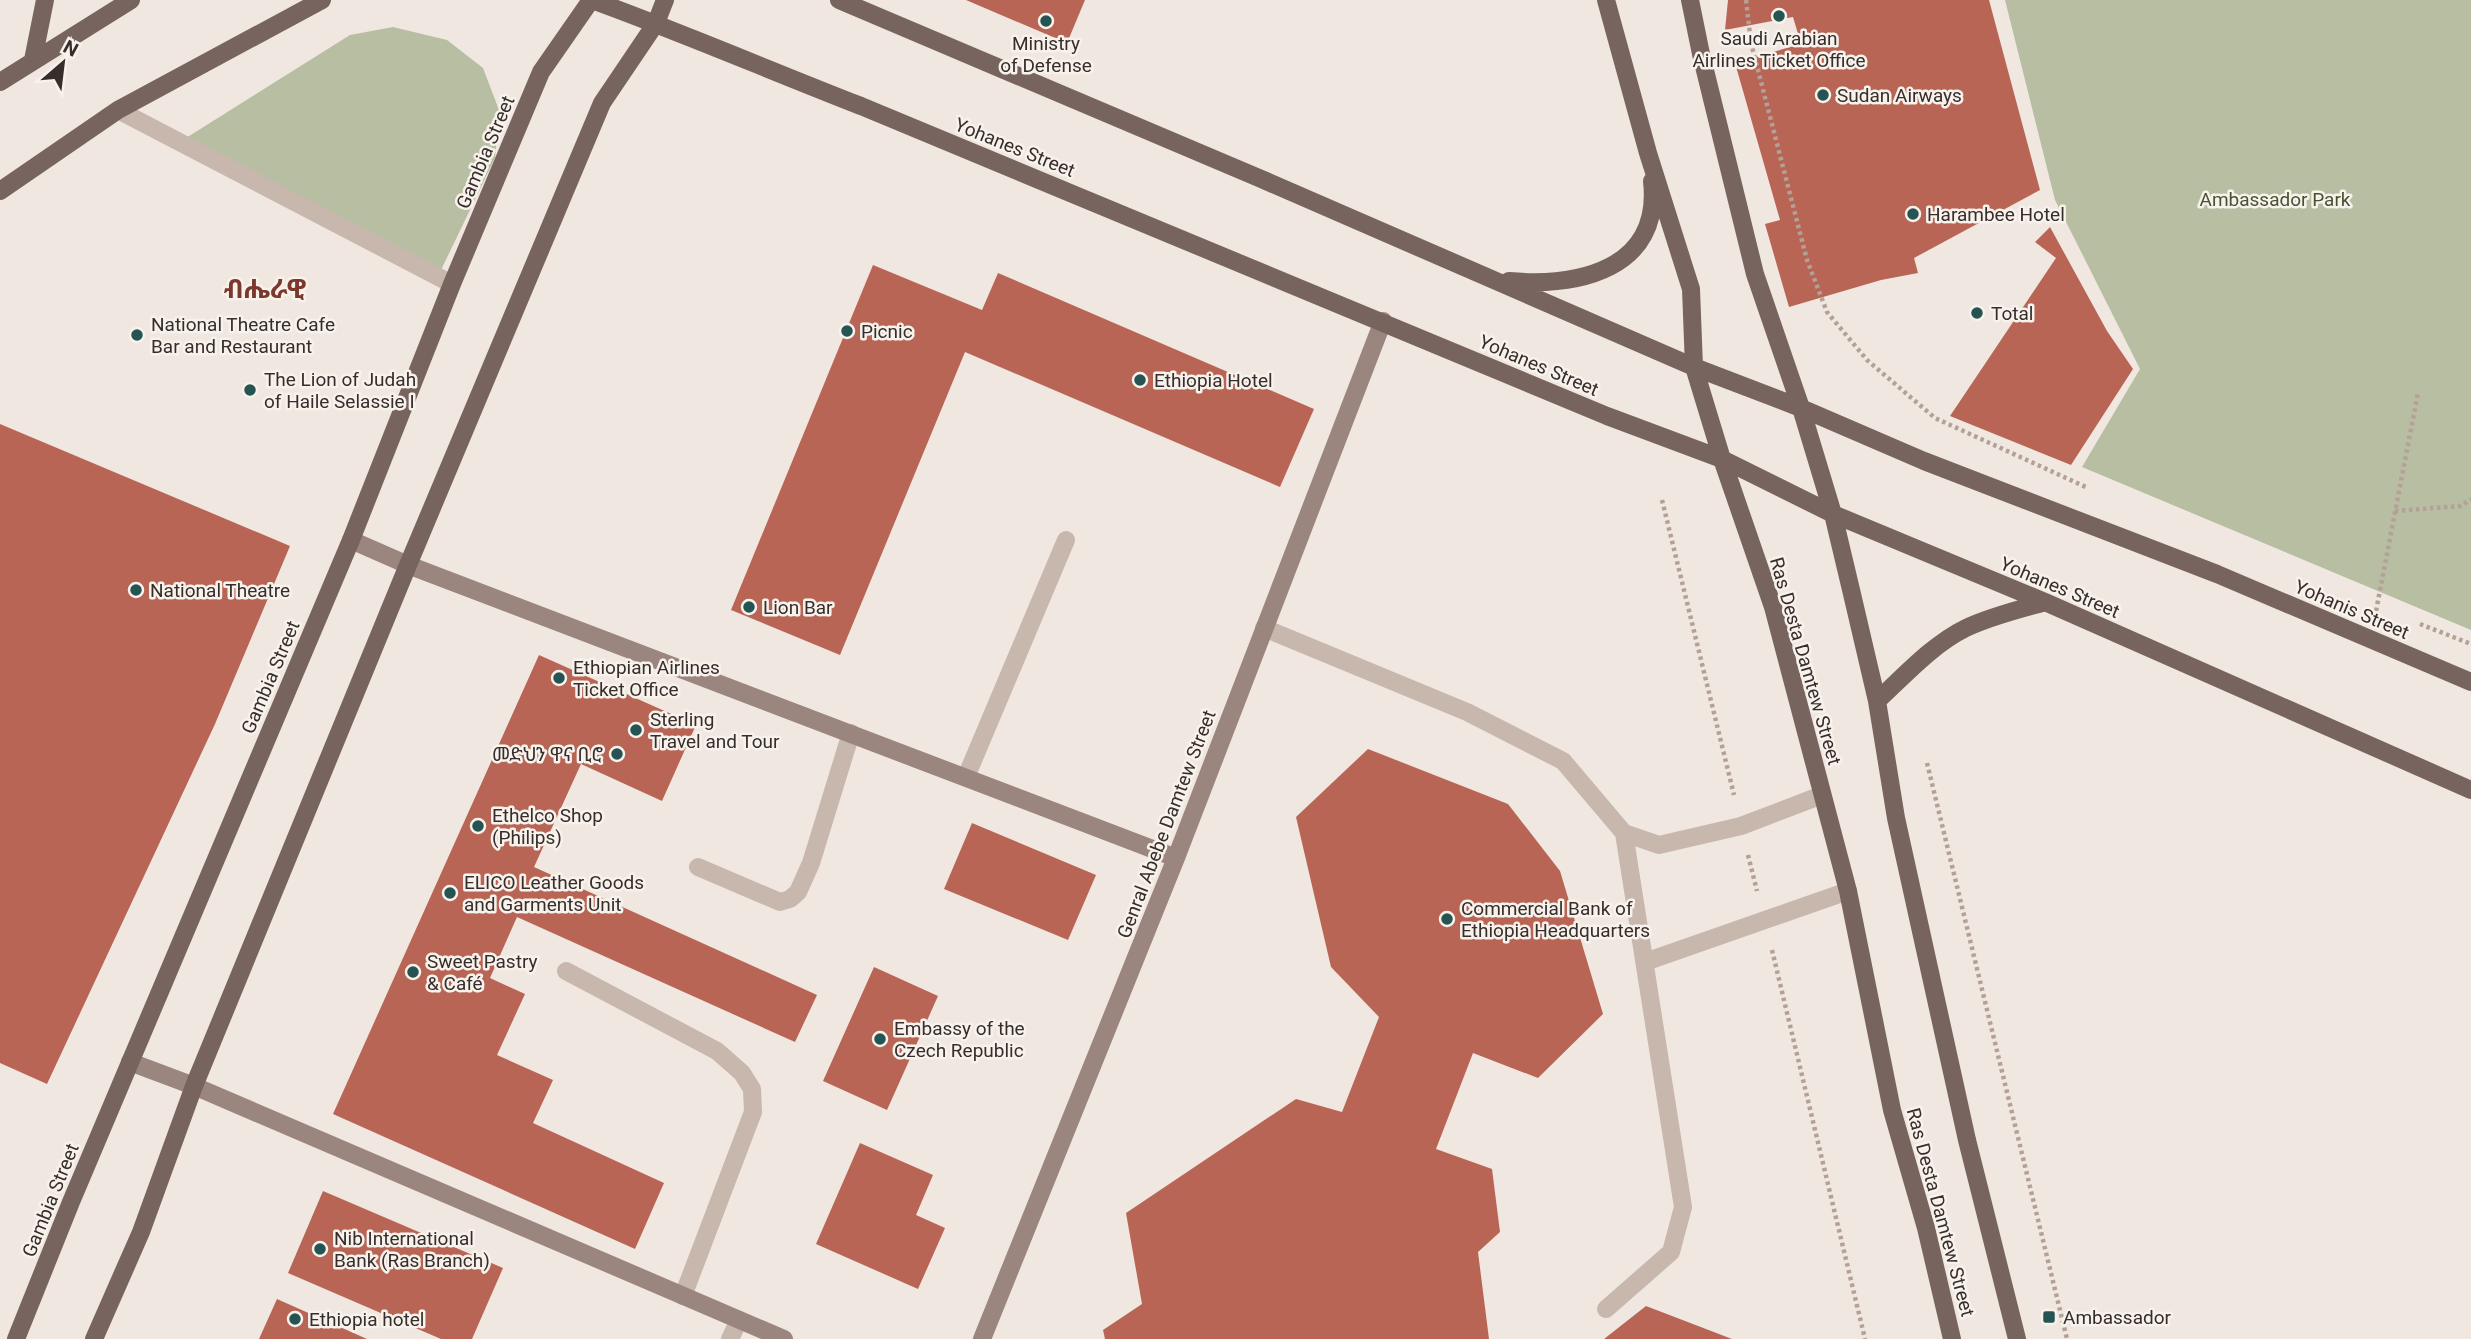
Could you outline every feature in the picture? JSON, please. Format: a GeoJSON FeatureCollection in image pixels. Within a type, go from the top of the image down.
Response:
{"type":"FeatureCollection","features":[{"type":"Feature","properties":{"kind":"main road"},"geometry":{"type":"LineString","coordinates":[[33,60],[45,0]]}},
{"type":"Feature","properties":{"kind":"main road"},"geometry":{"type":"LineString","coordinates":[[0,82],[131,0]]}},
{"type":"Feature","properties":{"kind":"main road"},"geometry":{"type":"LineString","coordinates":[[0,191],[118,110],[323,0]]}},
{"type":"Feature","properties":{"kind":"main road","name":"Yohanes Street"},"geometry":{"type":"LineString","coordinates":[[591,0],[656,23],[1383,321],[1607,416],[1722,459],[1833,514],[2045,602],[2466,787]]}},
{"type":"Feature","properties":{"kind":"main road","name":"Gambia Street"},"geometry":{"type":"LineString","coordinates":[[16,1339],[351,540],[541,72],[591,0]]}},
{"type":"Feature","properties":{"kind":"main road"},"geometry":{"type":"LineString","coordinates":[[94,1339],[141,1232],[194,1086],[408,565],[602,103],[656,23],[665,0]]}},
{"type":"Feature","properties":{"kind":"main road"},"geometry":{"type":"LineString","coordinates":[[839,0],[1695,366],[1801,408]]}},
{"type":"Feature","properties":{"kind":"main road","name":"Ras Desta Damtew Street"},"geometry":{"type":"LineString","coordinates":[[1606,0],[1648,153],[1691,289],[1695,366],[1722,459],[1773,607],[1848,891],[1892,1110],[1926,1228],[1952,1339]]}},
{"type":"Feature","properties":{"kind":"main road"},"geometry":{"type":"LineString","coordinates":[[1690,0],[1755,274],[1801,408],[1833,514],[1877,701],[1896,818],[1967,1140],[2017,1339]]}},
{"type":"Feature","properties":{"kind":"main road"},"geometry":{"type":"LineString","coordinates":[[1490,279],[1536,283],[1571,280],[1607,268],[1635,250],[1651,222],[1653,192],[1648,153]]}},
{"type":"Feature","properties":{"kind":"main road","name":"Genral Abebe Damtew Street"},"geometry":{"type":"LineString","coordinates":[[982,1339],[1176,858],[1383,321]]}},
{"type":"Feature","properties":{"kind":"main road","name":"Yohanis Street"},"geometry":{"type":"LineString","coordinates":[[1801,408],[1924,461],[2217,574],[2471,682]]}},
{"type":"Feature","properties":{"kind":"main road"},"geometry":{"type":"LineString","coordinates":[[351,540],[408,565],[1176,858]]}},
{"type":"Feature","properties":{"kind":"main road"},"geometry":{"type":"LineString","coordinates":[[1877,701],[1942,643],[1965,628],[2045,602]]}},
{"type":"Feature","properties":{"kind":"main road"},"geometry":{"type":"LineString","coordinates":[[130,1062],[194,1086],[784,1339]]}},
{"type":"Feature","properties":{"kind":"street"},"geometry":{"type":"LineString","coordinates":[[118,110],[453,284]]}},
{"type":"Feature","properties":{"kind":"street"},"geometry":{"type":"LineString","coordinates":[[966,777],[1066,540]]}},
{"type":"Feature","properties":{"kind":"street"},"geometry":{"type":"LineString","coordinates":[[1264,628],[1466,712],[1563,761],[1625,833],[1659,845],[1741,826],[1822,795]]}},
{"type":"Feature","properties":{"kind":"street"},"geometry":{"type":"LineString","coordinates":[[698,867],[780,902],[790,899],[798,892],[811,863],[851,733]]}},
{"type":"Feature","properties":{"kind":"street"},"geometry":{"type":"LineString","coordinates":[[1606,1309],[1671,1252],[1683,1207],[1625,833]]}},
{"type":"Feature","properties":{"kind":"street"},"geometry":{"type":"LineString","coordinates":[[1645,962],[1848,891]]}},
{"type":"Feature","properties":{"kind":"street"},"geometry":{"type":"LineString","coordinates":[[566,971],[717,1051],[742,1073],[752,1090],[753,1112],[683,1296]]}},
{"type":"Feature","properties":{"kind":"street"},"geometry":{"type":"LineString","coordinates":[[730,1339],[738,1320]]}},
{"type":"Feature","properties":{"kind":"path"},"geometry":{"type":"LineString","coordinates":[[1746,0],[1751,43],[1807,260],[1827,312],[1867,360],[1935,418]]}},
{"type":"Feature","properties":{"kind":"path"},"geometry":{"type":"LineString","coordinates":[[2369,639],[2418,393]]}},
{"type":"Feature","properties":{"kind":"path"},"geometry":{"type":"LineString","coordinates":[[2395,512],[2461,506],[2471,499]]}},
{"type":"Feature","properties":{"kind":"path"},"geometry":{"type":"LineString","coordinates":[[1927,763],[2067,1339]]}},
{"type":"Feature","properties":{"kind":"green space","name":"Ambassador Park"},"geometry":{"type":"Polygon","coordinates":[[[2005,0],[2471,0],[2471,630],[2082,467],[2140,369],[2055,200],[2005,0]]]}},
{"type":"Feature","properties":{"kind":"green space"},"geometry":{"type":"Polygon","coordinates":[[[393,27],[447,40],[483,68],[499,110],[495,158],[441,270],[186,138],[350,35],[393,27]]]}},
{"type":"Feature","properties":{"kind":"building","name":"Ministry of Defense"},"geometry":{"type":"Polygon","coordinates":[[[966,0],[1085,0],[1067,43],[966,0]]]}},
{"type":"Feature","properties":{"kind":"building"},"geometry":{"type":"Polygon","coordinates":[[[1728,0],[1989,0],[2040,190],[1914,258],[1918,273],[1881,280],[1789,307],[1765,224],[1780,220],[1735,63],[1801,44],[1793,17],[1725,30],[1728,0]]]}},
{"type":"Feature","properties":{"kind":"building"},"geometry":{"type":"Polygon","coordinates":[[[2050,227],[2107,331],[2133,369],[2071,465],[1950,416],[2056,258],[2035,242],[2050,227]]]}},
{"type":"Feature","properties":{"kind":"building"},"geometry":{"type":"Polygon","coordinates":[[[873,265],[982,310],[998,273],[1314,409],[1280,487],[965,352],[840,655],[731,610],[873,265]]]}},
{"type":"Feature","properties":{"kind":"building"},"geometry":{"type":"Polygon","coordinates":[[[0,424],[290,546],[215,724],[47,1084],[0,1063],[0,424]]]}},
{"type":"Feature","properties":{"kind":"building"},"geometry":{"type":"Polygon","coordinates":[[[539,655],[696,725],[662,801],[581,764],[534,867],[817,995],[795,1042],[517,917],[490,978],[525,994],[497,1055],[553,1080],[533,1123],[664,1183],[635,1249],[333,1114],[539,655]]]}},
{"type":"Feature","properties":{"kind":"building"},"geometry":{"type":"Polygon","coordinates":[[[1368,749],[1508,804],[1560,871],[1603,1014],[1538,1078],[1473,1053],[1436,1149],[1492,1169],[1500,1232],[1478,1252],[1489,1339],[1105,1339],[1103,1330],[1142,1304],[1126,1213],[1296,1099],[1342,1112],[1379,1017],[1331,967],[1296,817],[1368,749]]]}},
{"type":"Feature","properties":{"kind":"building"},"geometry":{"type":"Polygon","coordinates":[[[972,823],[1096,875],[1068,940],[944,889],[972,823]]]}},
{"type":"Feature","properties":{"kind":"building","name":"Embassy of the Czech Republic"},"geometry":{"type":"Polygon","coordinates":[[[874,967],[938,996],[887,1110],[823,1081],[874,967]]]}},
{"type":"Feature","properties":{"kind":"building"},"geometry":{"type":"Polygon","coordinates":[[[860,1143],[933,1175],[916,1215],[945,1228],[918,1289],[816,1244],[860,1143]]]}},
{"type":"Feature","properties":{"kind":"building"},"geometry":{"type":"Polygon","coordinates":[[[323,1191],[503,1268],[472,1339],[441,1339],[288,1273],[323,1191]]]}},
{"type":"Feature","properties":{"kind":"building","name":"Ethiopia hotel"},"geometry":{"type":"Polygon","coordinates":[[[277,1299],[367,1339],[259,1339],[277,1299]]]}},
{"type":"Feature","properties":{"kind":"building"},"geometry":{"type":"Polygon","coordinates":[[[1646,1306],[1732,1339],[1604,1339],[1646,1306]]]}},
{"type":"Feature","properties":{"kind":"place","name":"Saudi Arabian Airlines Ticket Office"},"geometry":{"type":"Point","coordinates":[1779,16]}},
{"type":"Feature","properties":{"kind":"place","name":"Ministry of Defense"},"geometry":{"type":"Point","coordinates":[1046,21]}},
{"type":"Feature","properties":{"kind":"place","name":"Sudan Airways"},"geometry":{"type":"Point","coordinates":[1823,95]}},
{"type":"Feature","properties":{"kind":"place","name":"Harambee Hotel"},"geometry":{"type":"Point","coordinates":[1913,214]}},
{"type":"Feature","properties":{"kind":"place","name":"Total"},"geometry":{"type":"Point","coordinates":[1977,313]}},
{"type":"Feature","properties":{"kind":"place","name":"Picnic"},"geometry":{"type":"Point","coordinates":[847,331]}},
{"type":"Feature","properties":{"kind":"place","name":"National Theatre Cafe Bar and Restaurant"},"geometry":{"type":"Point","coordinates":[137,335]}},
{"type":"Feature","properties":{"kind":"place","name":"Ethiopia Hotel"},"geometry":{"type":"Point","coordinates":[1140,380]}},
{"type":"Feature","properties":{"kind":"place","name":"The Lion of Judah of Haile Selassie I"},"geometry":{"type":"Point","coordinates":[250,390]}},
{"type":"Feature","properties":{"kind":"place","name":"National Theatre"},"geometry":{"type":"Point","coordinates":[136,590]}},
{"type":"Feature","properties":{"kind":"place","name":"Lion Bar"},"geometry":{"type":"Point","coordinates":[749,607]}},
{"type":"Feature","properties":{"kind":"place","name":"Ethiopian Airlines Ticket Office"},"geometry":{"type":"Point","coordinates":[559,678]}},
{"type":"Feature","properties":{"kind":"place","name":"Sterling Travel and Tour"},"geometry":{"type":"Point","coordinates":[636,730]}},
{"type":"Feature","properties":{"kind":"place","name":"መድህን ዋና ቢሮ"},"geometry":{"type":"Point","coordinates":[617,754]}},
{"type":"Feature","properties":{"kind":"place","name":"Ethelco Shop (Philips)"},"geometry":{"type":"Point","coordinates":[478,826]}},
{"type":"Feature","properties":{"kind":"place","name":"ELICO Leather Goods and Garments Unit"},"geometry":{"type":"Point","coordinates":[450,893]}},
{"type":"Feature","properties":{"kind":"place","name":"Commercial Bank of Ethiopia Headquarters"},"geometry":{"type":"Point","coordinates":[1447,919]}},
{"type":"Feature","properties":{"kind":"place","name":"Sweet Pastry & Café"},"geometry":{"type":"Point","coordinates":[413,972]}},
{"type":"Feature","properties":{"kind":"place","name":"Embassy of the Czech Republic"},"geometry":{"type":"Point","coordinates":[880,1039]}},
{"type":"Feature","properties":{"kind":"place","name":"Nib International Bank (Ras Branch)"},"geometry":{"type":"Point","coordinates":[320,1249]}},
{"type":"Feature","properties":{"kind":"place","name":"Ambassador"},"geometry":{"type":"Point","coordinates":[2049,1317]}},
{"type":"Feature","properties":{"kind":"place","name":"Ethiopia hotel"},"geometry":{"type":"Point","coordinates":[295,1319]}},
{"type":"Feature","properties":{"kind":"district","name":"ብሔራዊ"},"geometry":{"type":"Point","coordinates":[265,289]}}]}
